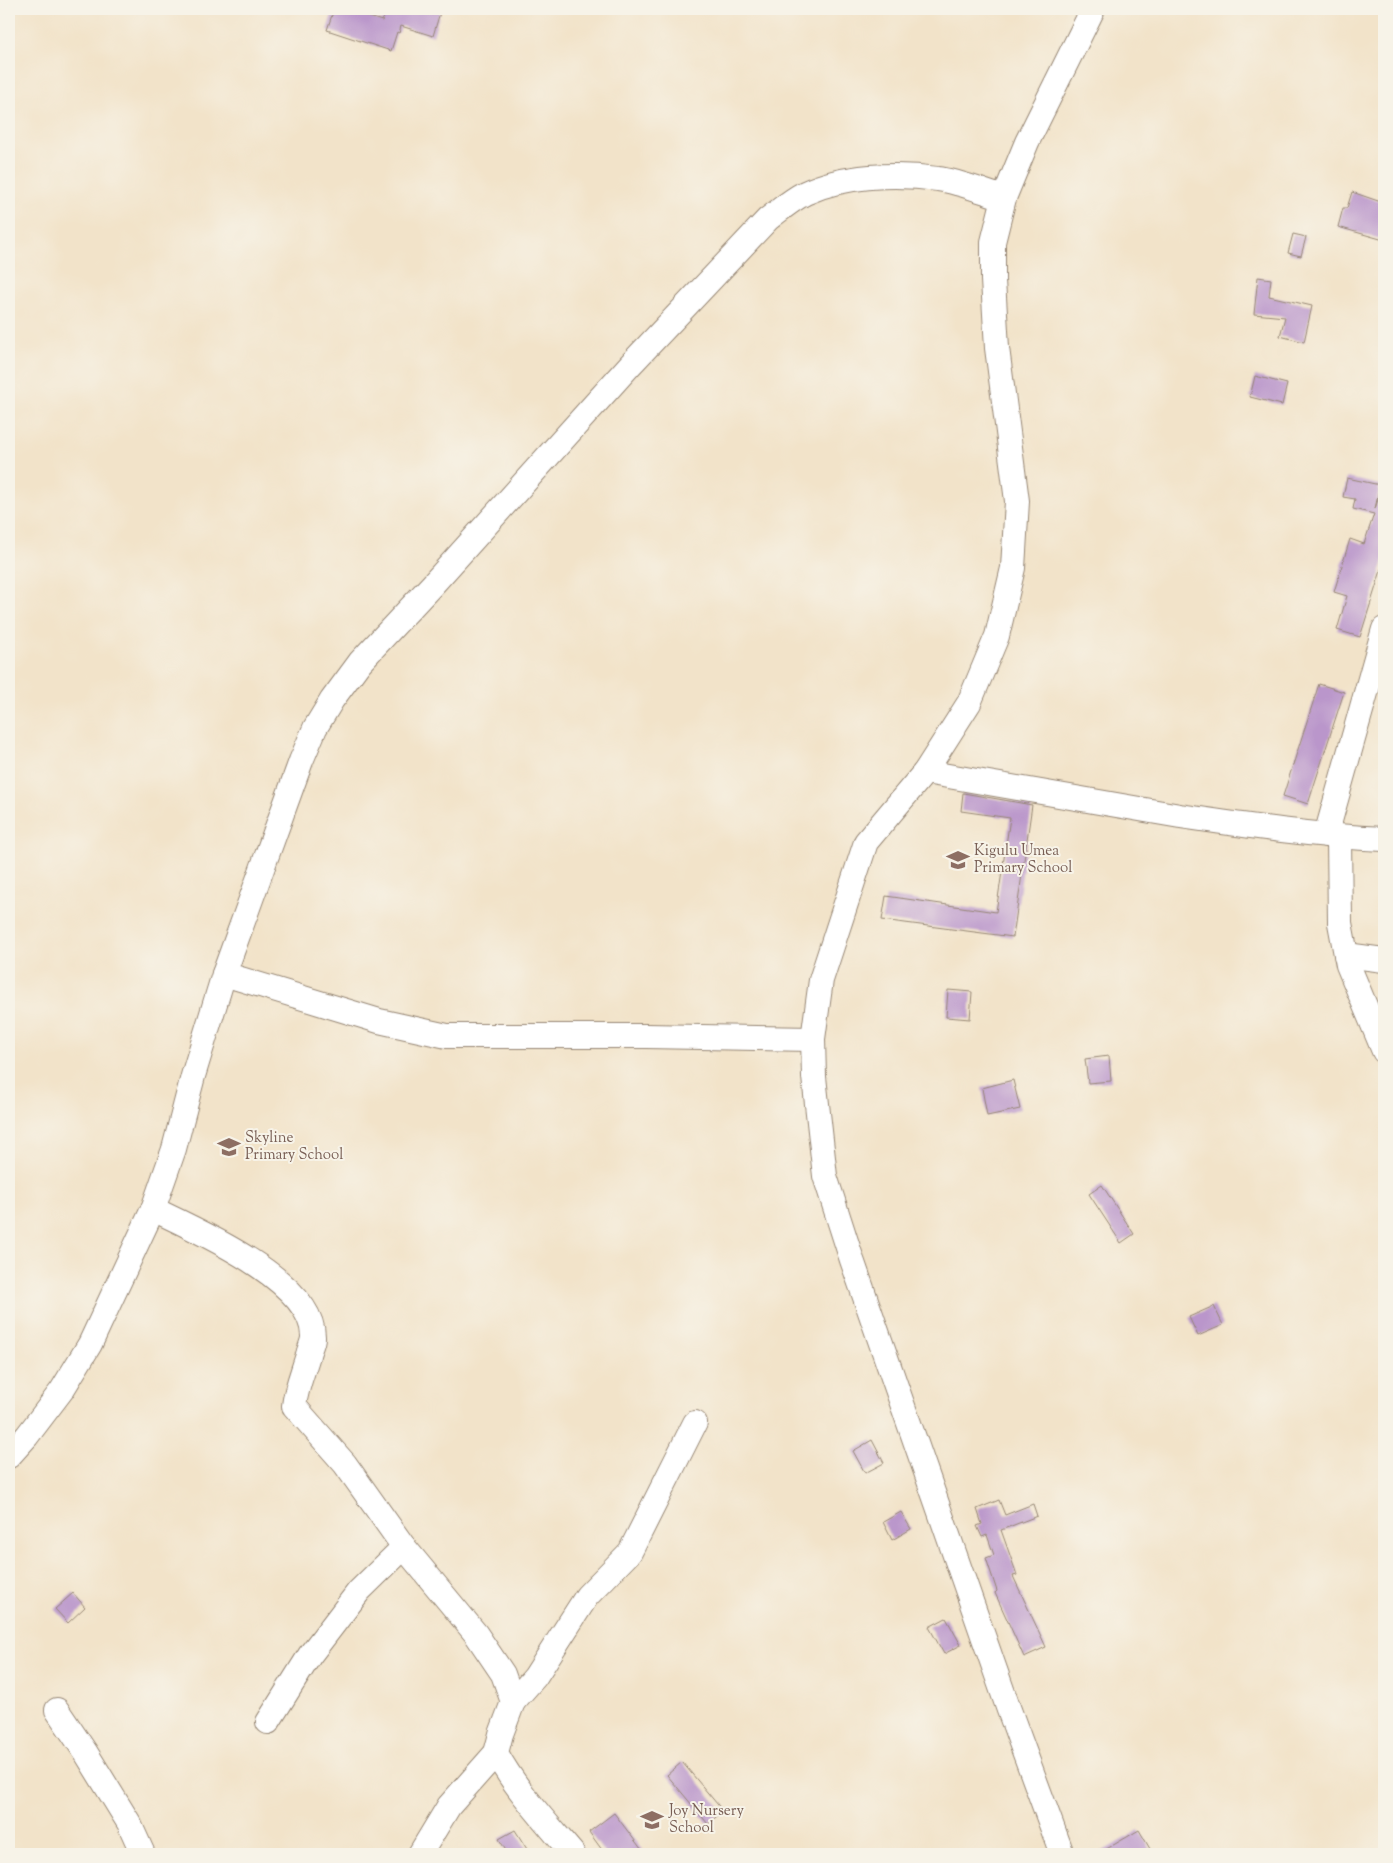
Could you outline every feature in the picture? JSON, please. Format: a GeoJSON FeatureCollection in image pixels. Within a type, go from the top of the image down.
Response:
{"type":"FeatureCollection","features":[{"type":"Feature","properties":{"kind":"street"},"geometry":{"type":"LineString","coordinates":[[1062,1854],[1006,1701],[852,1260],[825,1176],[814,1077],[813,1039],[821,980],[866,842],[925,772],[969,703],[997,636],[1013,568],[1017,501],[997,348],[993,242],[1004,198],[1027,142],[1093,9]]}},
{"type":"Feature","properties":{"kind":"street"},"geometry":{"type":"LineString","coordinates":[[9,1456],[27,1436],[62,1390],[90,1344],[153,1210],[174,1149],[193,1076],[224,974],[301,761],[315,728],[332,700],[360,662],[440,577],[630,366],[768,219],[791,201],[806,192],[840,180],[892,176],[939,179],[1004,198]]}},
{"type":"Feature","properties":{"kind":"street"},"geometry":{"type":"LineString","coordinates":[[1384,629],[1332,836],[1340,923],[1348,965],[1384,1052]]}},
{"type":"Feature","properties":{"kind":"street"},"geometry":{"type":"LineString","coordinates":[[925,772],[1117,806],[1250,826],[1332,836],[1384,839]]}},
{"type":"Feature","properties":{"kind":"street"},"geometry":{"type":"LineString","coordinates":[[1346,955],[1384,960]]}},
{"type":"Feature","properties":{"kind":"street"},"geometry":{"type":"LineString","coordinates":[[224,974],[379,1021],[447,1036],[646,1036],[813,1039]]}},
{"type":"Feature","properties":{"kind":"street"},"geometry":{"type":"LineString","coordinates":[[153,1210],[201,1232],[265,1269],[303,1308],[312,1324],[313,1339],[295,1392],[294,1406],[345,1464],[404,1547],[476,1634],[502,1674],[514,1702]]}},
{"type":"Feature","properties":{"kind":"street"},"geometry":{"type":"LineString","coordinates":[[420,1854],[449,1806],[496,1754],[501,1734],[514,1702],[535,1677],[587,1596],[630,1552],[695,1423]]}},
{"type":"Feature","properties":{"kind":"street"},"geometry":{"type":"LineString","coordinates":[[268,1722],[310,1656],[359,1591],[404,1547]]}},
{"type":"Feature","properties":{"kind":"street"},"geometry":{"type":"LineString","coordinates":[[56,1710],[86,1753],[128,1823],[143,1854]]}},
{"type":"Feature","properties":{"kind":"street"},"geometry":{"type":"LineString","coordinates":[[496,1754],[526,1796],[573,1854]]}},
{"type":"Feature","properties":{"kind":"building"},"geometry":{"type":"Polygon","coordinates":[[[334,9],[344,9],[382,21],[388,9],[441,9],[433,36],[401,26],[391,51],[327,30],[334,9]]]}},
{"type":"Feature","properties":{"kind":"building"},"geometry":{"type":"Polygon","coordinates":[[[1352,192],[1384,203],[1384,240],[1338,227],[1343,208],[1347,208],[1352,192]]]}},
{"type":"Feature","properties":{"kind":"building"},"geometry":{"type":"Polygon","coordinates":[[[1293,234],[1306,237],[1301,256],[1288,253],[1293,234]]]}},
{"type":"Feature","properties":{"kind":"building"},"geometry":{"type":"Polygon","coordinates":[[[1258,277],[1271,279],[1269,296],[1312,306],[1304,342],[1280,336],[1285,317],[1254,314],[1258,277]]]}},
{"type":"Feature","properties":{"kind":"building"},"geometry":{"type":"Polygon","coordinates":[[[1255,376],[1287,384],[1282,405],[1250,397],[1255,376]]]}},
{"type":"Feature","properties":{"kind":"building"},"geometry":{"type":"Polygon","coordinates":[[[1347,478],[1380,485],[1375,509],[1381,490],[1384,491],[1384,561],[1360,637],[1337,630],[1347,596],[1334,592],[1350,539],[1364,544],[1374,514],[1353,509],[1355,499],[1343,497],[1347,478]]]}},
{"type":"Feature","properties":{"kind":"building"},"geometry":{"type":"Polygon","coordinates":[[[1319,684],[1344,692],[1308,804],[1283,796],[1319,684]]]}},
{"type":"Feature","properties":{"kind":"building"},"geometry":{"type":"Polygon","coordinates":[[[963,793],[1032,805],[1013,937],[882,920],[886,896],[996,912],[1010,818],[961,811],[963,793]]]}},
{"type":"Feature","properties":{"kind":"building"},"geometry":{"type":"Polygon","coordinates":[[[948,990],[972,992],[970,1019],[946,1017],[948,990]]]}},
{"type":"Feature","properties":{"kind":"building"},"geometry":{"type":"Polygon","coordinates":[[[1109,1056],[1111,1081],[1088,1083],[1085,1059],[1109,1056]]]}},
{"type":"Feature","properties":{"kind":"building"},"geometry":{"type":"Polygon","coordinates":[[[1013,1080],[1020,1109],[987,1116],[982,1088],[1013,1080]]]}},
{"type":"Feature","properties":{"kind":"building"},"geometry":{"type":"Polygon","coordinates":[[[1102,1185],[1134,1234],[1121,1243],[1089,1194],[1102,1185]]]}},
{"type":"Feature","properties":{"kind":"building"},"geometry":{"type":"Polygon","coordinates":[[[1214,1306],[1223,1325],[1198,1336],[1189,1317],[1214,1306]]]}},
{"type":"Feature","properties":{"kind":"building"},"geometry":{"type":"Polygon","coordinates":[[[872,1440],[884,1463],[865,1473],[853,1451],[872,1440]]]}},
{"type":"Feature","properties":{"kind":"building"},"geometry":{"type":"Polygon","coordinates":[[[999,1500],[1005,1515],[1033,1504],[1037,1516],[1001,1530],[1017,1575],[1013,1576],[1046,1647],[1024,1657],[995,1593],[997,1591],[986,1558],[994,1555],[987,1535],[982,1537],[977,1526],[982,1524],[977,1509],[999,1500]]]}},
{"type":"Feature","properties":{"kind":"building"},"geometry":{"type":"Polygon","coordinates":[[[901,1512],[911,1529],[892,1540],[883,1522],[901,1512]]]}},
{"type":"Feature","properties":{"kind":"building"},"geometry":{"type":"Polygon","coordinates":[[[73,1593],[85,1607],[68,1623],[55,1609],[73,1593]]]}},
{"type":"Feature","properties":{"kind":"building"},"geometry":{"type":"Polygon","coordinates":[[[946,1618],[961,1645],[944,1654],[929,1627],[946,1618]]]}},
{"type":"Feature","properties":{"kind":"building"},"geometry":{"type":"Polygon","coordinates":[[[682,1762],[723,1811],[708,1824],[667,1775],[682,1762]]]}},
{"type":"Feature","properties":{"kind":"building"},"geometry":{"type":"Polygon","coordinates":[[[614,1813],[645,1854],[605,1854],[589,1832],[614,1813]]]}},
{"type":"Feature","properties":{"kind":"building"},"geometry":{"type":"Polygon","coordinates":[[[515,1830],[530,1854],[508,1854],[499,1839],[515,1830]]]}},
{"type":"Feature","properties":{"kind":"building"},"geometry":{"type":"Polygon","coordinates":[[[1139,1830],[1153,1854],[1098,1854],[1139,1830]]]}},
{"type":"Feature","properties":{"kind":"place","name":"Kigulu Umea Primary School"},"geometry":{"type":"Point","coordinates":[958,860]}},
{"type":"Feature","properties":{"kind":"place","name":"Skyline Primary School"},"geometry":{"type":"Point","coordinates":[229,1147]}},
{"type":"Feature","properties":{"kind":"place","name":"Joy Nursery School"},"geometry":{"type":"Point","coordinates":[652,1820]}}]}
